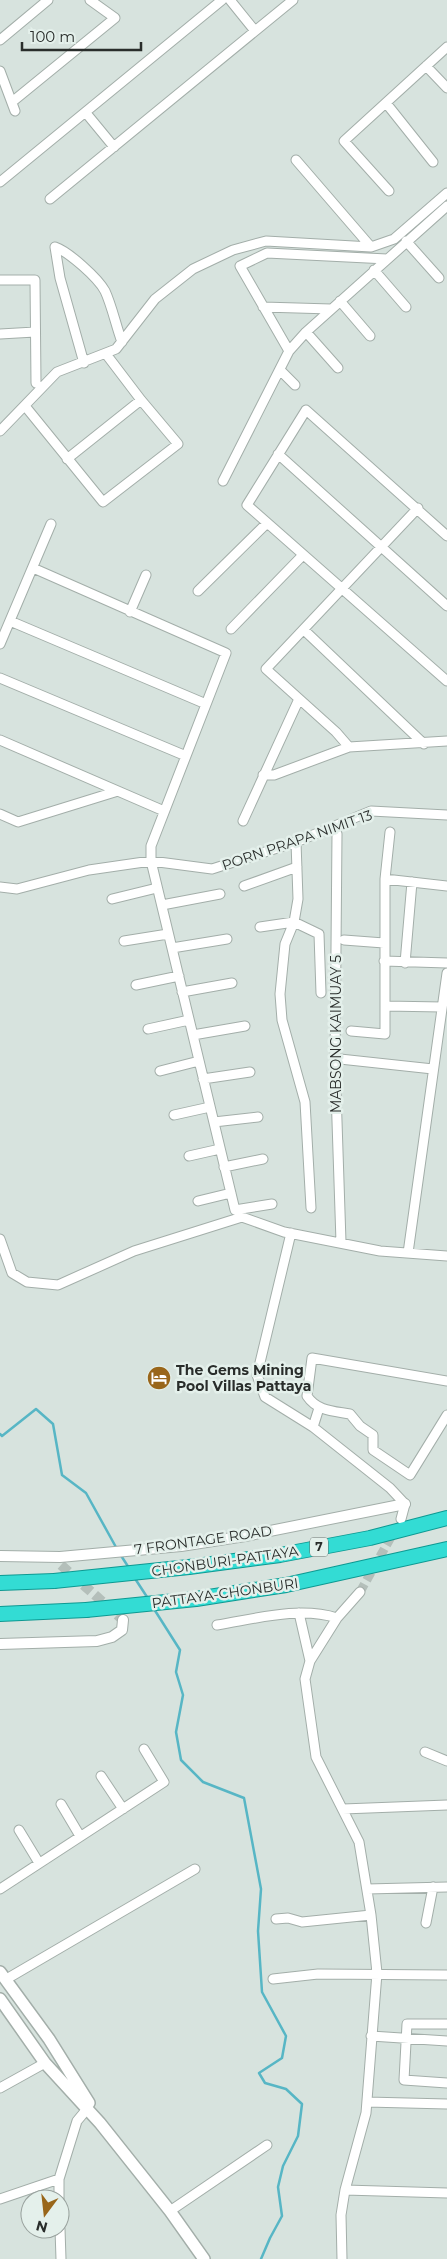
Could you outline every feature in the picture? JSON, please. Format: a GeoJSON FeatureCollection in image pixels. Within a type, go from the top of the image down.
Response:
{"type":"FeatureCollection","features":[{"type":"Feature","properties":{"kind":"highway","name":"CHONBURI-PATTAYA"},"geometry":{"type":"LineString","coordinates":[[0,1583],[54,1581],[189,1567],[280,1555],[370,1538],[447,1518]]}},
{"type":"Feature","properties":{"kind":"highway","name":"PATTAYA-CHONBURI"},"geometry":{"type":"LineString","coordinates":[[0,1614],[86,1610],[196,1599],[286,1586],[447,1548]]}},
{"type":"Feature","properties":{"kind":"main road"},"geometry":{"type":"LineString","coordinates":[[0,1964],[5,1975],[49,2039],[100,2123]]}},
{"type":"Feature","properties":{"kind":"main road"},"geometry":{"type":"LineString","coordinates":[[0,1999],[45,2064],[100,2123],[170,2211],[204,2259]]}},
{"type":"Feature","properties":{"kind":"main road"},"geometry":{"type":"LineString","coordinates":[[33,2047],[44,2051],[48,2049],[49,2039]]}},
{"type":"Feature","properties":{"kind":"street"},"geometry":{"type":"LineString","coordinates":[[0,40],[48,0]]}},
{"type":"Feature","properties":{"kind":"street"},"geometry":{"type":"LineString","coordinates":[[0,71],[13,107],[115,18],[90,0]]}},
{"type":"Feature","properties":{"kind":"street"},"geometry":{"type":"LineString","coordinates":[[0,182],[222,0]]}},
{"type":"Feature","properties":{"kind":"street"},"geometry":{"type":"LineString","coordinates":[[230,0],[255,31]]}},
{"type":"Feature","properties":{"kind":"street"},"geometry":{"type":"LineString","coordinates":[[50,199],[293,0]]}},
{"type":"Feature","properties":{"kind":"street"},"geometry":{"type":"LineString","coordinates":[[389,191],[344,141],[447,47]]}},
{"type":"Feature","properties":{"kind":"street"},"geometry":{"type":"LineString","coordinates":[[426,66],[447,88]]}},
{"type":"Feature","properties":{"kind":"street"},"geometry":{"type":"LineString","coordinates":[[386,103],[433,162]]}},
{"type":"Feature","properties":{"kind":"street"},"geometry":{"type":"LineString","coordinates":[[86,113],[114,147]]}},
{"type":"Feature","properties":{"kind":"street"},"geometry":{"type":"LineString","coordinates":[[296,160],[371,248]]}},
{"type":"Feature","properties":{"kind":"street"},"geometry":{"type":"LineString","coordinates":[[0,431],[58,372],[106,354],[122,342],[155,299],[193,268],[233,250],[266,241],[371,248],[394,239],[447,193]]}},
{"type":"Feature","properties":{"kind":"street"},"geometry":{"type":"LineString","coordinates":[[222,481],[289,351],[306,332],[444,208],[447,218]]}},
{"type":"Feature","properties":{"kind":"street"},"geometry":{"type":"LineString","coordinates":[[406,241],[439,278]]}},
{"type":"Feature","properties":{"kind":"street"},"geometry":{"type":"LineString","coordinates":[[84,363],[60,278],[56,247],[93,277],[104,290],[122,342]]}},
{"type":"Feature","properties":{"kind":"street"},"geometry":{"type":"LineString","coordinates":[[289,351],[240,266],[268,253],[387,259]]}},
{"type":"Feature","properties":{"kind":"street"},"geometry":{"type":"LineString","coordinates":[[374,270],[406,307]]}},
{"type":"Feature","properties":{"kind":"street"},"geometry":{"type":"LineString","coordinates":[[0,280],[35,280],[36,383]]}},
{"type":"Feature","properties":{"kind":"street"},"geometry":{"type":"LineString","coordinates":[[340,301],[370,336]]}},
{"type":"Feature","properties":{"kind":"street"},"geometry":{"type":"LineString","coordinates":[[263,307],[331,309]]}},
{"type":"Feature","properties":{"kind":"street"},"geometry":{"type":"LineString","coordinates":[[0,334],[35,332]]}},
{"type":"Feature","properties":{"kind":"street"},"geometry":{"type":"LineString","coordinates":[[306,332],[338,368]]}},
{"type":"Feature","properties":{"kind":"street"},"geometry":{"type":"LineString","coordinates":[[25,406],[103,502],[178,444],[106,354]]}},
{"type":"Feature","properties":{"kind":"street"},"geometry":{"type":"LineString","coordinates":[[280,370],[295,385]]}},
{"type":"Feature","properties":{"kind":"street"},"geometry":{"type":"LineString","coordinates":[[67,459],[141,400]]}},
{"type":"Feature","properties":{"kind":"street"},"geometry":{"type":"LineString","coordinates":[[447,536],[418,508],[306,410],[247,505],[447,681]]}},
{"type":"Feature","properties":{"kind":"street"},"geometry":{"type":"LineString","coordinates":[[278,454],[447,606]]}},
{"type":"Feature","properties":{"kind":"street"},"geometry":{"type":"LineString","coordinates":[[349,747],[336,732],[266,669],[418,508]]}},
{"type":"Feature","properties":{"kind":"street"},"geometry":{"type":"LineString","coordinates":[[198,591],[267,523]]}},
{"type":"Feature","properties":{"kind":"street"},"geometry":{"type":"LineString","coordinates":[[0,644],[51,524]]}},
{"type":"Feature","properties":{"kind":"street"},"geometry":{"type":"LineString","coordinates":[[232,629],[303,555]]}},
{"type":"Feature","properties":{"kind":"street"},"geometry":{"type":"LineString","coordinates":[[33,568],[226,653],[151,846],[151,861],[234,1210],[272,1204]]}},
{"type":"Feature","properties":{"kind":"street"},"geometry":{"type":"LineString","coordinates":[[130,612],[146,575]]}},
{"type":"Feature","properties":{"kind":"street"},"geometry":{"type":"LineString","coordinates":[[10,621],[206,704]]}},
{"type":"Feature","properties":{"kind":"street"},"geometry":{"type":"LineString","coordinates":[[304,630],[424,744]]}},
{"type":"Feature","properties":{"kind":"street"},"geometry":{"type":"LineString","coordinates":[[0,678],[186,756]]}},
{"type":"Feature","properties":{"kind":"street"},"geometry":{"type":"LineString","coordinates":[[243,820],[299,699]]}},
{"type":"Feature","properties":{"kind":"street"},"geometry":{"type":"LineString","coordinates":[[0,740],[164,811]]}},
{"type":"Feature","properties":{"kind":"street"},"geometry":{"type":"LineString","coordinates":[[263,774],[274,775],[349,747],[424,744],[447,741]]}},
{"type":"Feature","properties":{"kind":"street"},"geometry":{"type":"LineString","coordinates":[[0,814],[18,822],[118,791]]}},
{"type":"Feature","properties":{"kind":"street","name":"PORN PRAPA NIMIT 13"},"geometry":{"type":"LineString","coordinates":[[0,887],[17,889],[89,870],[151,861],[212,869],[296,842],[371,811],[447,815]]}},
{"type":"Feature","properties":{"kind":"street","name":"MABSONG KAIMUAY 5"},"geometry":{"type":"LineString","coordinates":[[334,826],[337,834],[335,1061],[341,1242]]}},
{"type":"Feature","properties":{"kind":"street"},"geometry":{"type":"LineString","coordinates":[[351,1031],[385,1034],[385,879],[390,832]]}},
{"type":"Feature","properties":{"kind":"street"},"geometry":{"type":"LineString","coordinates":[[296,842],[298,899],[294,922],[285,944],[280,994],[282,1020],[304,1102],[311,1208]]}},
{"type":"Feature","properties":{"kind":"street"},"geometry":{"type":"LineString","coordinates":[[244,886],[297,867]]}},
{"type":"Feature","properties":{"kind":"street"},"geometry":{"type":"LineString","coordinates":[[385,879],[447,886]]}},
{"type":"Feature","properties":{"kind":"street"},"geometry":{"type":"LineString","coordinates":[[405,963],[412,882]]}},
{"type":"Feature","properties":{"kind":"street"},"geometry":{"type":"LineString","coordinates":[[112,899],[157,888]]}},
{"type":"Feature","properties":{"kind":"street"},"geometry":{"type":"LineString","coordinates":[[162,905],[220,894]]}},
{"type":"Feature","properties":{"kind":"street"},"geometry":{"type":"LineString","coordinates":[[260,927],[294,922],[319,934],[321,993]]}},
{"type":"Feature","properties":{"kind":"street"},"geometry":{"type":"LineString","coordinates":[[124,941],[168,934]]}},
{"type":"Feature","properties":{"kind":"street"},"geometry":{"type":"LineString","coordinates":[[172,948],[227,939]]}},
{"type":"Feature","properties":{"kind":"street"},"geometry":{"type":"LineString","coordinates":[[344,940],[384,944]]}},
{"type":"Feature","properties":{"kind":"street"},"geometry":{"type":"LineString","coordinates":[[384,961],[447,963]]}},
{"type":"Feature","properties":{"kind":"street"},"geometry":{"type":"LineString","coordinates":[[408,1253],[447,973]]}},
{"type":"Feature","properties":{"kind":"street"},"geometry":{"type":"LineString","coordinates":[[136,985],[179,976]]}},
{"type":"Feature","properties":{"kind":"street"},"geometry":{"type":"LineString","coordinates":[[182,992],[232,984]]}},
{"type":"Feature","properties":{"kind":"street"},"geometry":{"type":"LineString","coordinates":[[385,1006],[442,1007]]}},
{"type":"Feature","properties":{"kind":"street"},"geometry":{"type":"LineString","coordinates":[[148,1029],[189,1020]]}},
{"type":"Feature","properties":{"kind":"street"},"geometry":{"type":"LineString","coordinates":[[193,1035],[246,1026]]}},
{"type":"Feature","properties":{"kind":"street"},"geometry":{"type":"LineString","coordinates":[[340,1059],[433,1069]]}},
{"type":"Feature","properties":{"kind":"street"},"geometry":{"type":"LineString","coordinates":[[160,1071],[199,1061]]}},
{"type":"Feature","properties":{"kind":"street"},"geometry":{"type":"LineString","coordinates":[[203,1079],[250,1072]]}},
{"type":"Feature","properties":{"kind":"street"},"geometry":{"type":"LineString","coordinates":[[174,1115],[210,1108]]}},
{"type":"Feature","properties":{"kind":"street"},"geometry":{"type":"LineString","coordinates":[[214,1122],[258,1117]]}},
{"type":"Feature","properties":{"kind":"street"},"geometry":{"type":"LineString","coordinates":[[189,1156],[220,1149]]}},
{"type":"Feature","properties":{"kind":"street"},"geometry":{"type":"LineString","coordinates":[[224,1167],[263,1159]]}},
{"type":"Feature","properties":{"kind":"street"},"geometry":{"type":"LineString","coordinates":[[198,1201],[230,1193]]}},
{"type":"Feature","properties":{"kind":"street"},"geometry":{"type":"LineString","coordinates":[[0,1239],[12,1273],[27,1282],[58,1285],[134,1251],[242,1218],[291,1233],[380,1251],[447,1256]]}},
{"type":"Feature","properties":{"kind":"street"},"geometry":{"type":"LineString","coordinates":[[291,1233],[257,1375],[265,1396],[313,1427],[390,1488],[405,1504],[401,1519]]}},
{"type":"Feature","properties":{"kind":"street"},"geometry":{"type":"LineString","coordinates":[[447,1382],[312,1358],[306,1396],[312,1404],[319,1408],[350,1414],[360,1426],[373,1435],[373,1450],[410,1475],[447,1415]]}},
{"type":"Feature","properties":{"kind":"street"},"geometry":{"type":"LineString","coordinates":[[313,1427],[319,1408]]}},
{"type":"Feature","properties":{"kind":"street","name":"7 FRONTAGE ROAD"},"geometry":{"type":"LineString","coordinates":[[0,1556],[61,1561],[76,1555],[154,1548],[245,1536],[405,1504]]}},
{"type":"Feature","properties":{"kind":"street"},"geometry":{"type":"LineString","coordinates":[[342,2259],[341,2215],[345,2190],[366,2113],[377,1973],[371,1915],[358,1842],[316,1758],[305,1679],[310,1661],[337,1618],[360,1592]]}},
{"type":"Feature","properties":{"kind":"street"},"geometry":{"type":"LineString","coordinates":[[217,1625],[299,1613],[320,1613],[337,1618]]}},
{"type":"Feature","properties":{"kind":"street"},"geometry":{"type":"LineString","coordinates":[[299,1613],[310,1661]]}},
{"type":"Feature","properties":{"kind":"street"},"geometry":{"type":"LineString","coordinates":[[0,1644],[97,1641],[112,1638],[122,1630],[123,1620]]}},
{"type":"Feature","properties":{"kind":"street"},"geometry":{"type":"LineString","coordinates":[[0,1888],[164,1782],[144,1749]]}},
{"type":"Feature","properties":{"kind":"street"},"geometry":{"type":"LineString","coordinates":[[425,1752],[447,1761]]}},
{"type":"Feature","properties":{"kind":"street"},"geometry":{"type":"LineString","coordinates":[[101,1776],[123,1809]]}},
{"type":"Feature","properties":{"kind":"street"},"geometry":{"type":"LineString","coordinates":[[61,1804],[80,1836]]}},
{"type":"Feature","properties":{"kind":"street"},"geometry":{"type":"LineString","coordinates":[[343,1809],[447,1805]]}},
{"type":"Feature","properties":{"kind":"street"},"geometry":{"type":"LineString","coordinates":[[19,1830],[39,1863]]}},
{"type":"Feature","properties":{"kind":"street"},"geometry":{"type":"LineString","coordinates":[[5,1975],[195,1868]]}},
{"type":"Feature","properties":{"kind":"street"},"geometry":{"type":"LineString","coordinates":[[426,1923],[433,1887]]}},
{"type":"Feature","properties":{"kind":"street"},"geometry":{"type":"LineString","coordinates":[[367,1889],[447,1887]]}},
{"type":"Feature","properties":{"kind":"street"},"geometry":{"type":"LineString","coordinates":[[276,1918],[288,1918],[302,1922],[371,1915]]}},
{"type":"Feature","properties":{"kind":"street"},"geometry":{"type":"LineString","coordinates":[[273,1979],[318,1974],[447,1974]]}},
{"type":"Feature","properties":{"kind":"street"},"geometry":{"type":"LineString","coordinates":[[447,2024],[407,2024],[404,2080],[447,2083]]}},
{"type":"Feature","properties":{"kind":"street"},"geometry":{"type":"LineString","coordinates":[[371,2036],[447,2041]]}},
{"type":"Feature","properties":{"kind":"street"},"geometry":{"type":"LineString","coordinates":[[0,2088],[45,2064]]}},
{"type":"Feature","properties":{"kind":"street"},"geometry":{"type":"LineString","coordinates":[[367,2102],[447,2104]]}},
{"type":"Feature","properties":{"kind":"street"},"geometry":{"type":"LineString","coordinates":[[59,2189],[59,2179],[76,2121],[87,2109]]}},
{"type":"Feature","properties":{"kind":"street"},"geometry":{"type":"LineString","coordinates":[[170,2211],[266,2145]]}},
{"type":"Feature","properties":{"kind":"street"},"geometry":{"type":"LineString","coordinates":[[0,2199],[59,2179]]}},
{"type":"Feature","properties":{"kind":"street"},"geometry":{"type":"LineString","coordinates":[[345,2190],[447,2193]]}},
{"type":"Feature","properties":{"kind":"street"},"geometry":{"type":"LineString","coordinates":[[60,2239],[61,2259]]}},
{"type":"Feature","properties":{"kind":"waterway"},"geometry":{"type":"LineString","coordinates":[[0,1434],[2,1436],[36,1409],[53,1424],[62,1475],[86,1493],[117,1549]]}},
{"type":"Feature","properties":{"kind":"waterway"},"geometry":{"type":"LineString","coordinates":[[120,1554],[129,1568]]}},
{"type":"Feature","properties":{"kind":"waterway"},"geometry":{"type":"LineString","coordinates":[[134,1577],[149,1600]]}},
{"type":"Feature","properties":{"kind":"waterway"},"geometry":{"type":"LineString","coordinates":[[154,1609],[180,1650],[176,1672],[183,1695],[176,1732],[181,1760],[203,1782],[244,1798],[261,1889],[258,1931],[262,1992],[286,2036],[282,2058],[259,2073],[265,2083],[286,2089],[302,2104],[298,2136],[283,2166],[278,2187],[282,2216],[261,2259]]}},
{"type":"Feature","properties":{"kind":"tunnel"},"geometry":{"type":"LineString","coordinates":[[360,1592],[395,1530]]}},
{"type":"Feature","properties":{"kind":"tunnel"},"geometry":{"type":"LineString","coordinates":[[61,1565],[123,1620]]}},
{"type":"Feature","properties":{"kind":"place","name":"The Gems Mining Pool Villas Pattaya"},"geometry":{"type":"Point","coordinates":[159,1378]}}]}
